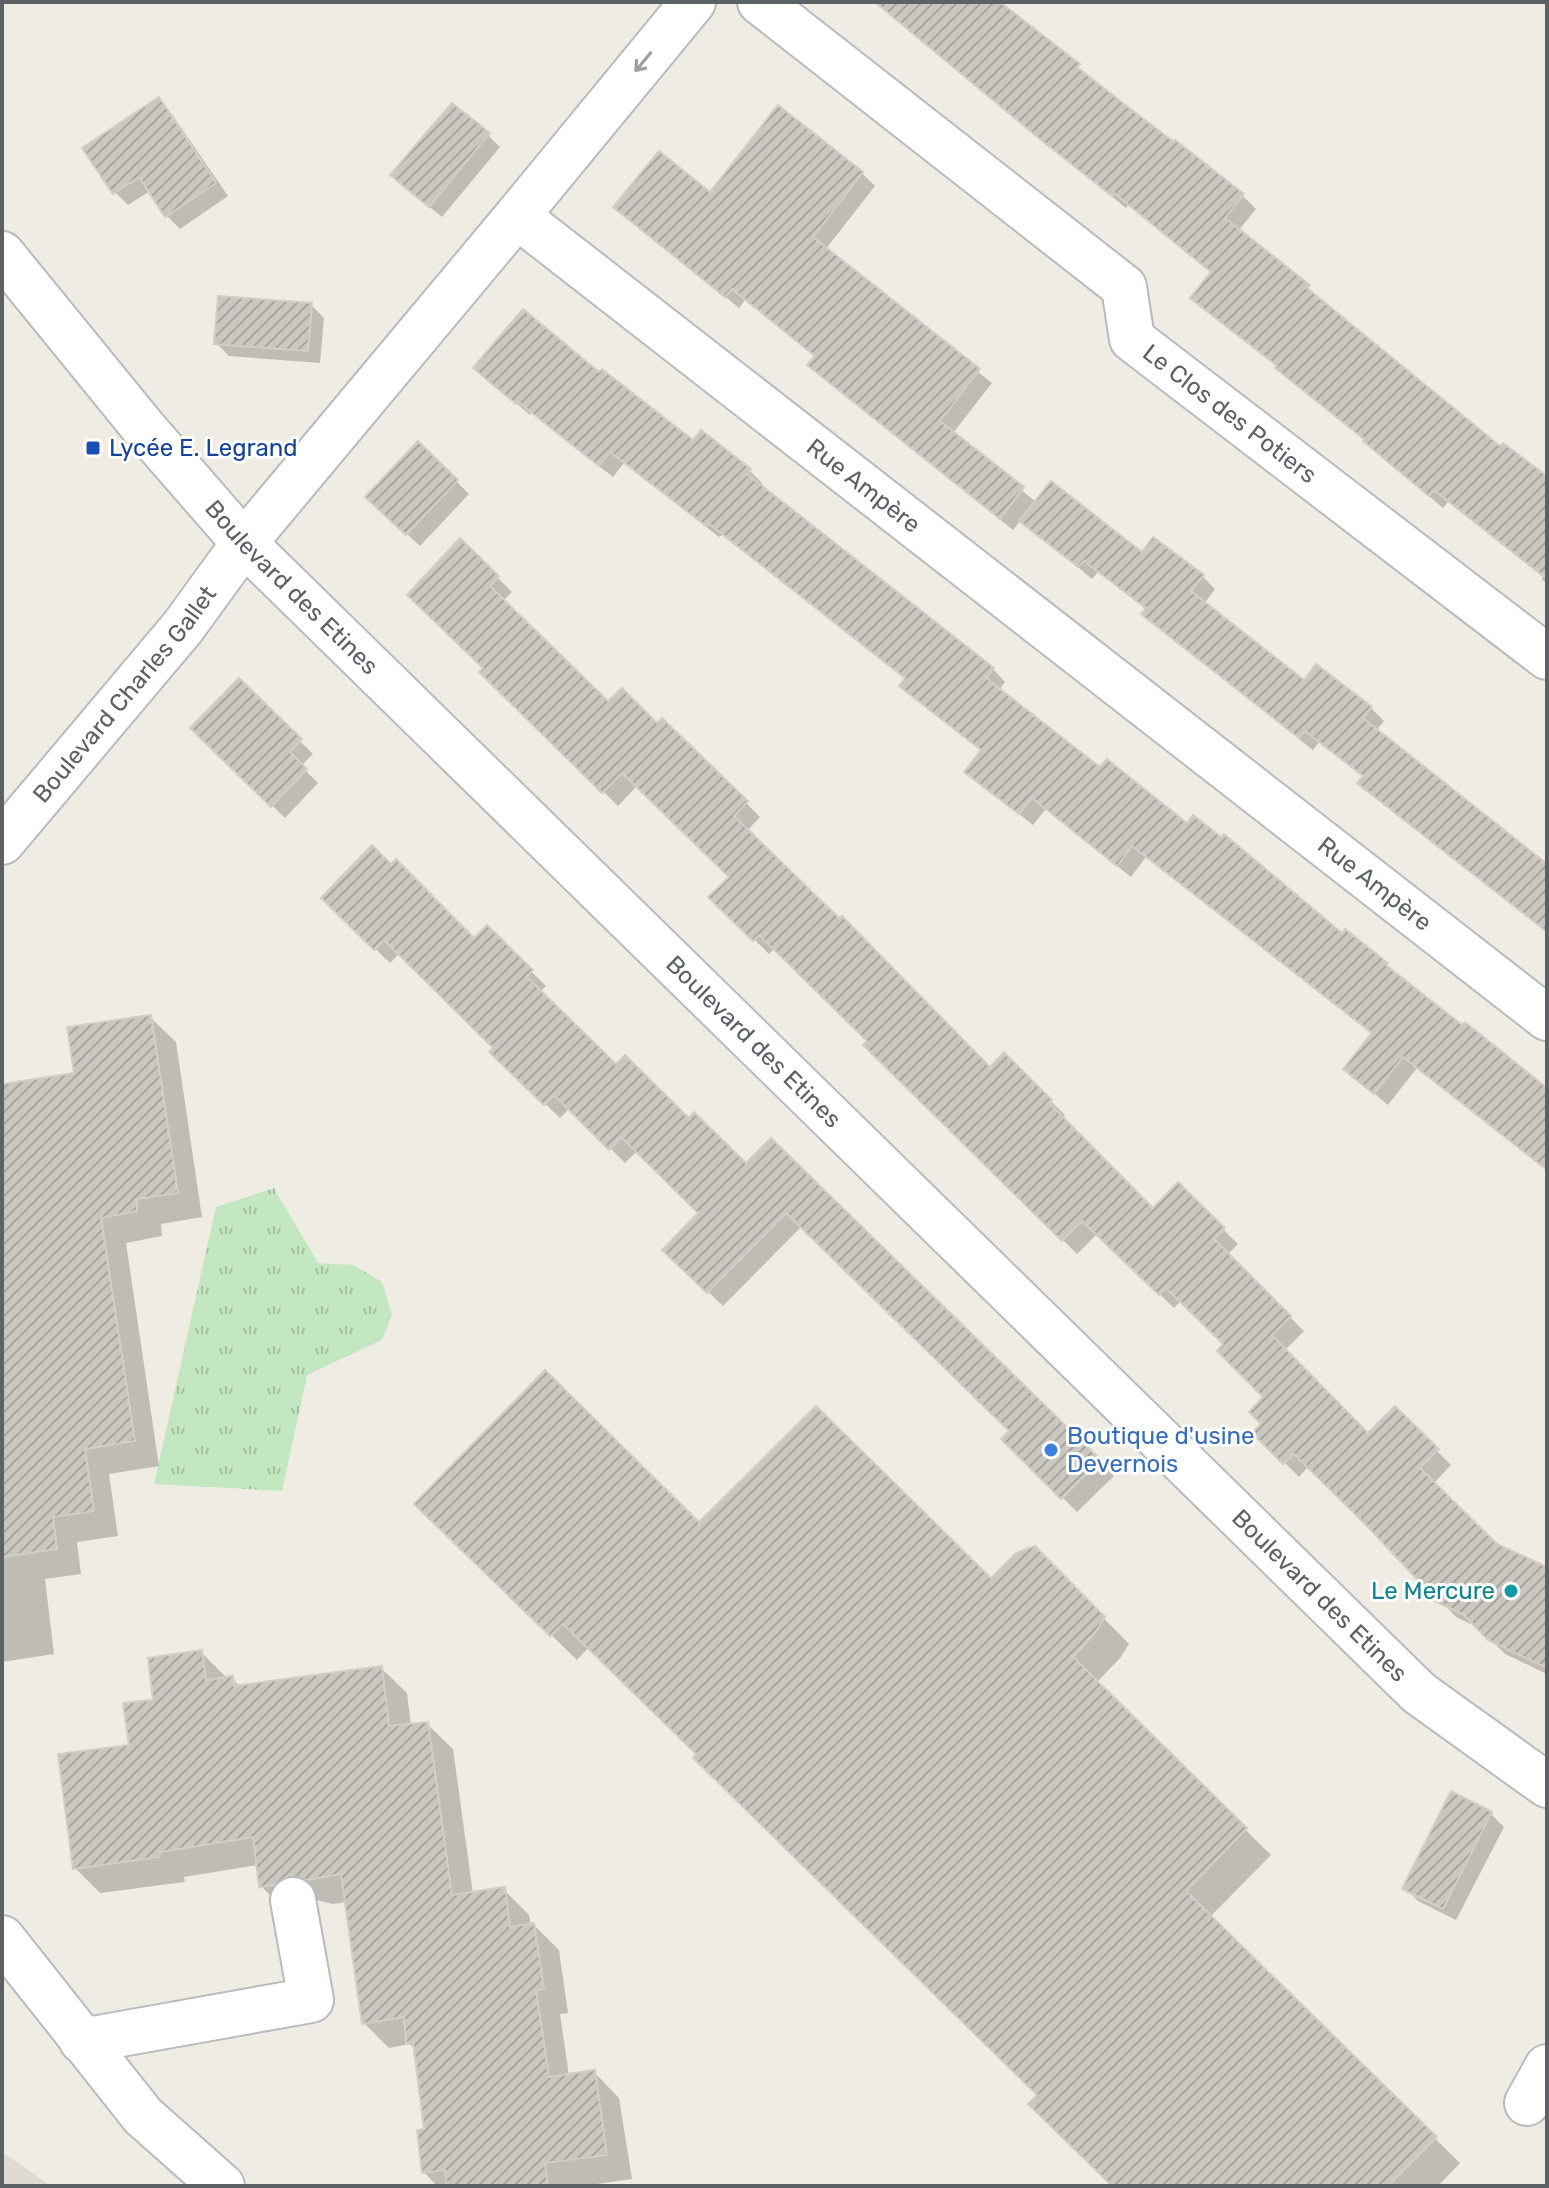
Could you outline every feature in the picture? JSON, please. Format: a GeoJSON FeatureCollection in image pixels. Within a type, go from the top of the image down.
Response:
{"type":"FeatureCollection","features":[{"type":"Feature","properties":{"kind":"street"},"geometry":{"type":"LineString","coordinates":[[244,543],[693,2]]}},
{"type":"Feature","properties":{"kind":"street","name":"Le Clos des Potiers"},"geometry":{"type":"LineString","coordinates":[[760,2],[1124,287],[1132,339],[1547,657]]}},
{"type":"Feature","properties":{"kind":"street","name":"Rue Ampère"},"geometry":{"type":"LineString","coordinates":[[517,216],[1547,1018]]}},
{"type":"Feature","properties":{"kind":"street","name":"Boulevard des Etines"},"geometry":{"type":"LineString","coordinates":[[2,254],[143,427],[244,543],[1419,1693],[1547,1785]]}},
{"type":"Feature","properties":{"kind":"street","name":"Boulevard Charles Gallet"},"geometry":{"type":"LineString","coordinates":[[2,842],[183,627],[244,543]]}},
{"type":"Feature","properties":{"kind":"street"},"geometry":{"type":"LineString","coordinates":[[82,2041],[311,2000],[293,1900]]}},
{"type":"Feature","properties":{"kind":"street"},"geometry":{"type":"LineString","coordinates":[[2,1938],[143,2116],[222,2186]]}},
{"type":"Feature","properties":{"kind":"shaded area"},"geometry":{"type":"Polygon","coordinates":[[[2,2152],[51,2186],[2,2186],[2,2152]]]}},
{"type":"Feature","properties":{"kind":"green space"},"geometry":{"type":"Polygon","coordinates":[[[274,1188],[318,1263],[353,1265],[382,1282],[392,1315],[382,1340],[307,1375],[282,1491],[154,1484],[216,1207],[274,1188]]]}},
{"type":"Feature","properties":{"kind":"building"},"geometry":{"type":"Polygon","coordinates":[[[875,2],[1000,2],[1080,64],[1077,67],[1124,104],[1244,194],[1225,218],[1310,285],[1307,288],[1500,446],[1503,443],[1547,476],[1547,579],[1434,490],[1429,496],[1275,368],[1277,366],[1190,298],[1211,272],[1114,193],[1112,196],[1041,140],[875,2]]]}},
{"type":"Feature","properties":{"kind":"building"},"geometry":{"type":"Polygon","coordinates":[[[159,97],[216,183],[165,217],[139,177],[113,194],[82,148],[159,97]]]}},
{"type":"Feature","properties":{"kind":"building"},"geometry":{"type":"Polygon","coordinates":[[[452,103],[490,133],[429,207],[390,175],[452,103]]]}},
{"type":"Feature","properties":{"kind":"building"},"geometry":{"type":"Polygon","coordinates":[[[778,105],[863,172],[813,237],[980,369],[940,421],[1024,487],[1000,519],[807,365],[815,356],[732,289],[725,297],[613,207],[659,151],[710,192],[778,105]]]}},
{"type":"Feature","properties":{"kind":"building"},"geometry":{"type":"Polygon","coordinates":[[[218,296],[312,303],[308,351],[214,344],[218,296]]]}},
{"type":"Feature","properties":{"kind":"building"},"geometry":{"type":"Polygon","coordinates":[[[523,309],[599,372],[602,369],[693,440],[701,430],[751,469],[747,474],[994,668],[986,678],[1100,767],[1107,759],[1187,823],[1193,815],[1221,837],[1224,834],[1342,933],[1345,929],[1462,1025],[1465,1022],[1547,1088],[1547,1170],[1403,1057],[1374,1094],[1343,1069],[1372,1033],[1132,846],[1117,866],[1032,798],[1019,814],[964,772],[981,750],[899,686],[905,678],[708,523],[706,526],[610,452],[599,466],[473,368],[523,309]]]}},
{"type":"Feature","properties":{"kind":"building"},"geometry":{"type":"Polygon","coordinates":[[[418,441],[458,480],[406,535],[365,497],[418,441]]]}},
{"type":"Feature","properties":{"kind":"building"},"geometry":{"type":"Polygon","coordinates":[[[1051,481],[1142,552],[1153,537],[1204,575],[1191,591],[1304,680],[1316,664],[1372,707],[1363,718],[1547,864],[1547,932],[1357,783],[1363,776],[1305,731],[1299,738],[1141,614],[1146,608],[1084,561],[1078,567],[1019,521],[1051,481]]]}},
{"type":"Feature","properties":{"kind":"building"},"geometry":{"type":"Polygon","coordinates":[[[460,538],[499,576],[490,586],[608,701],[622,688],[657,723],[662,718],[748,801],[734,816],[839,918],[842,916],[990,1067],[1004,1052],[1052,1100],[1049,1103],[1153,1208],[1178,1182],[1225,1228],[1214,1239],[1291,1316],[1272,1335],[1368,1433],[1395,1406],[1439,1449],[1420,1468],[1497,1544],[1547,1567],[1547,1668],[1488,1640],[1464,1615],[1433,1600],[1433,1596],[1365,1524],[1294,1454],[1283,1464],[1252,1433],[1261,1424],[1249,1412],[1263,1397],[1217,1351],[1223,1344],[1166,1288],[1159,1295],[1082,1221],[1062,1241],[863,1045],[867,1041],[759,935],[753,941],[708,897],[729,877],[622,773],[602,793],[479,672],[483,668],[407,595],[460,538]]]}},
{"type":"Feature","properties":{"kind":"building"},"geometry":{"type":"Polygon","coordinates":[[[239,678],[302,739],[290,752],[307,769],[271,807],[190,728],[239,678]]]}},
{"type":"Feature","properties":{"kind":"building"},"geometry":{"type":"Polygon","coordinates":[[[372,845],[391,864],[396,859],[474,938],[487,925],[533,970],[527,977],[616,1064],[625,1055],[689,1118],[694,1112],[746,1163],[771,1138],[1101,1460],[1061,1499],[1001,1439],[1009,1431],[786,1213],[707,1293],[662,1250],[698,1213],[621,1137],[609,1150],[554,1095],[544,1105],[489,1052],[493,1048],[384,940],[374,950],[321,898],[372,845]]]}},
{"type":"Feature","properties":{"kind":"building"},"geometry":{"type":"Polygon","coordinates":[[[151,1015],[178,1193],[137,1199],[137,1211],[101,1218],[135,1441],[85,1449],[94,1511],[53,1517],[57,1549],[2,1557],[2,1084],[74,1073],[67,1027],[151,1015]]]}},
{"type":"Feature","properties":{"kind":"building"},"geometry":{"type":"Polygon","coordinates":[[[545,1370],[699,1522],[816,1406],[991,1578],[1016,1553],[1035,1546],[1105,1617],[1073,1657],[1247,1828],[1186,1891],[1437,2137],[1388,2186],[1112,2186],[1028,2104],[1037,2095],[693,1758],[696,1754],[563,1624],[550,1636],[414,1504],[545,1370]]]}},
{"type":"Feature","properties":{"kind":"building"},"geometry":{"type":"Polygon","coordinates":[[[202,1650],[206,1680],[233,1676],[234,1686],[382,1666],[389,1726],[428,1722],[452,1895],[505,1887],[510,1927],[534,1923],[544,1989],[536,1990],[549,2077],[595,2070],[607,2155],[545,2163],[548,2186],[447,2186],[445,2170],[422,2173],[417,2130],[424,2129],[413,2042],[406,2043],[404,2017],[362,2024],[341,1874],[306,1880],[289,1875],[274,1885],[259,1887],[253,1837],[160,1852],[160,1857],[73,1869],[58,1754],[129,1745],[123,1703],[153,1700],[148,1658],[202,1650]]]}},
{"type":"Feature","properties":{"kind":"building"},"geometry":{"type":"Polygon","coordinates":[[[1451,1791],[1492,1812],[1443,1909],[1402,1889],[1451,1791]]]}},
{"type":"Feature","properties":{"kind":"place","name":"Lycée E. Legrand"},"geometry":{"type":"Point","coordinates":[93,448]}},
{"type":"Feature","properties":{"kind":"place","name":"Boutique d'usine Devernois"},"geometry":{"type":"Point","coordinates":[1051,1450]}},
{"type":"Feature","properties":{"kind":"place","name":"Le Mercure"},"geometry":{"type":"Point","coordinates":[1511,1591]}}]}
